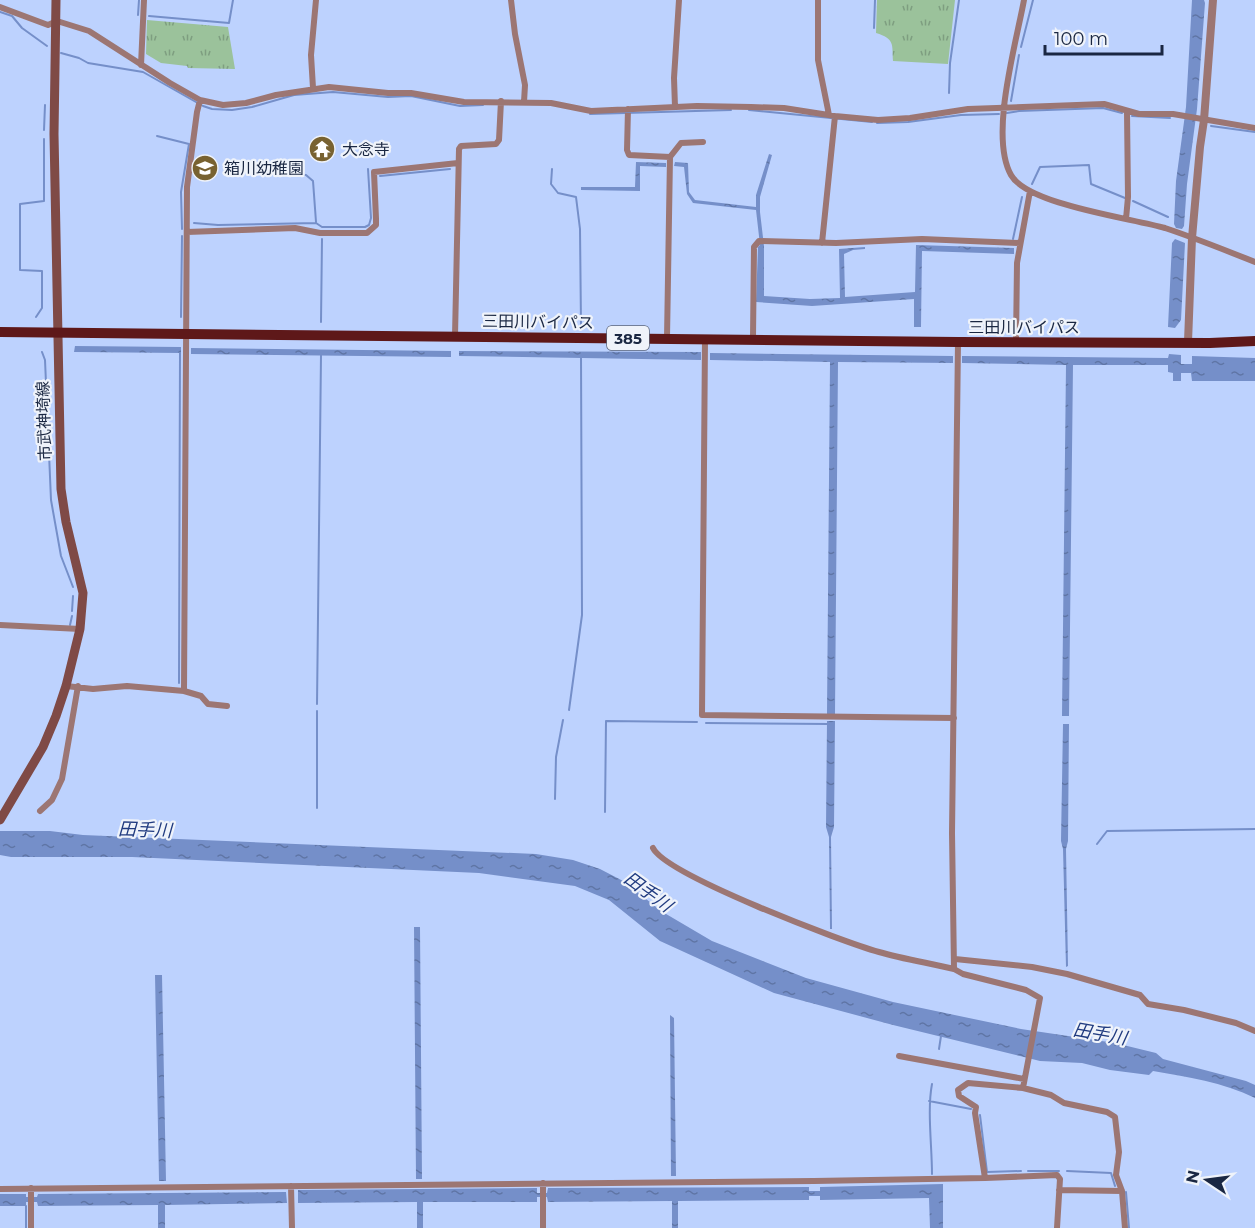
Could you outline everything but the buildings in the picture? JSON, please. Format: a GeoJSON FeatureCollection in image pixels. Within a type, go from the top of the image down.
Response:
{"type":"FeatureCollection","features":[{"type":"Feature","properties":{"kind":"highway","name":"三田川バイパス"},"geometry":{"type":"LineString","coordinates":[[0,332],[753,338],[958,342],[1255,341]]}},
{"type":"Feature","properties":{"kind":"main road","name":"市武神埼線"},"geometry":{"type":"LineString","coordinates":[[2,818],[43,747],[56,716],[80,629],[83,593],[66,522],[61,489],[54,134],[56,0]]}},
{"type":"Feature","properties":{"kind":"street"},"geometry":{"type":"LineString","coordinates":[[141,65],[144,0]]}},
{"type":"Feature","properties":{"kind":"street"},"geometry":{"type":"LineString","coordinates":[[313,88],[311,55],[316,0]]}},
{"type":"Feature","properties":{"kind":"street"},"geometry":{"type":"LineString","coordinates":[[511,0],[525,85],[524,102]]}},
{"type":"Feature","properties":{"kind":"street"},"geometry":{"type":"LineString","coordinates":[[675,107],[674,78],[679,0]]}},
{"type":"Feature","properties":{"kind":"street"},"geometry":{"type":"LineString","coordinates":[[818,0],[818,60],[833,118],[822,243]]}},
{"type":"Feature","properties":{"kind":"street"},"geometry":{"type":"LineString","coordinates":[[1024,0],[1003,109],[1006,163],[1012,176],[1030,191],[1073,206],[1150,224],[1255,262]]}},
{"type":"Feature","properties":{"kind":"street"},"geometry":{"type":"LineString","coordinates":[[1188,342],[1192,238],[1213,0]]}},
{"type":"Feature","properties":{"kind":"street"},"geometry":{"type":"LineString","coordinates":[[0,8],[48,25],[57,21],[89,31],[200,103],[223,105],[246,103],[313,88],[329,87],[411,93],[464,102],[501,105],[524,102],[551,103],[591,111],[628,113],[675,107],[784,108],[833,118],[878,120],[968,110],[1104,104],[1139,114],[1183,115],[1255,128]]}},
{"type":"Feature","properties":{"kind":"street"},"geometry":{"type":"LineString","coordinates":[[184,691],[188,187],[200,103]]}},
{"type":"Feature","properties":{"kind":"street"},"geometry":{"type":"LineString","coordinates":[[455,336],[459,150],[462,146],[496,144],[499,141],[501,105]]}},
{"type":"Feature","properties":{"kind":"street"},"geometry":{"type":"LineString","coordinates":[[1126,219],[1127,112]]}},
{"type":"Feature","properties":{"kind":"street"},"geometry":{"type":"LineString","coordinates":[[628,113],[627,150],[629,155],[670,157]]}},
{"type":"Feature","properties":{"kind":"street"},"geometry":{"type":"LineString","coordinates":[[667,338],[670,157],[681,143],[703,142]]}},
{"type":"Feature","properties":{"kind":"street"},"geometry":{"type":"LineString","coordinates":[[188,232],[295,228],[320,233],[367,233],[372,230],[376,219],[374,172],[458,163]]}},
{"type":"Feature","properties":{"kind":"street"},"geometry":{"type":"LineString","coordinates":[[1016,342],[1017,263],[1030,191]]}},
{"type":"Feature","properties":{"kind":"street"},"geometry":{"type":"LineString","coordinates":[[753,338],[754,247],[762,241],[822,243],[922,239],[1020,243]]}},
{"type":"Feature","properties":{"kind":"street"},"geometry":{"type":"LineString","coordinates":[[705,339],[702,715],[954,718]]}},
{"type":"Feature","properties":{"kind":"street"},"geometry":{"type":"LineString","coordinates":[[954,969],[952,833],[958,342]]}},
{"type":"Feature","properties":{"kind":"street"},"geometry":{"type":"LineString","coordinates":[[0,625],[80,629]]}},
{"type":"Feature","properties":{"kind":"street"},"geometry":{"type":"LineString","coordinates":[[66,686],[93,689],[127,686],[184,691],[201,696],[208,704],[227,706]]}},
{"type":"Feature","properties":{"kind":"street"},"geometry":{"type":"LineString","coordinates":[[40,811],[52,800],[62,779],[78,686]]}},
{"type":"Feature","properties":{"kind":"street"},"geometry":{"type":"LineString","coordinates":[[653,848],[656,855],[670,865],[708,885],[828,934],[877,952],[954,969],[963,974],[1032,993],[1040,998],[1023,1088]]}},
{"type":"Feature","properties":{"kind":"street"},"geometry":{"type":"LineString","coordinates":[[955,959],[1032,967],[1067,974],[1140,995],[1148,1004],[1236,1023],[1255,1031]]}},
{"type":"Feature","properties":{"kind":"street"},"geometry":{"type":"LineString","coordinates":[[899,1056],[1025,1076]]}},
{"type":"Feature","properties":{"kind":"street"},"geometry":{"type":"LineString","coordinates":[[986,1178],[975,1113],[976,1107],[959,1096],[958,1090],[968,1083],[1023,1088],[1051,1095],[1064,1103],[1107,1112],[1115,1117],[1119,1152],[1116,1175],[1122,1191],[1125,1228]]}},
{"type":"Feature","properties":{"kind":"street"},"geometry":{"type":"LineString","coordinates":[[0,1189],[31,1196],[291,1186],[986,1178],[1057,1175],[1060,1179],[1057,1228]]}},
{"type":"Feature","properties":{"kind":"street"},"geometry":{"type":"LineString","coordinates":[[543,1183],[543,1228]]}},
{"type":"Feature","properties":{"kind":"street"},"geometry":{"type":"LineString","coordinates":[[291,1186],[292,1228]]}},
{"type":"Feature","properties":{"kind":"street"},"geometry":{"type":"LineString","coordinates":[[1059,1190],[1122,1191]]}},
{"type":"Feature","properties":{"kind":"street"},"geometry":{"type":"LineString","coordinates":[[31,1196],[31,1228]]}},
{"type":"Feature","properties":{"kind":"green space"},"geometry":{"type":"Polygon","coordinates":[[[877,0],[955,0],[948,64],[893,61],[891,43],[887,38],[876,33],[877,0]]]}},
{"type":"Feature","properties":{"kind":"green space"},"geometry":{"type":"Polygon","coordinates":[[[147,20],[228,27],[235,69],[188,68],[161,63],[146,54],[147,20]]]}},
{"type":"Feature","properties":{"kind":"water"},"geometry":{"type":"Polygon","coordinates":[[[1192,0],[1204,0],[1205,3],[1197,109],[1182,229],[1176,228],[1174,224],[1176,181],[1186,107],[1192,0]]]}},
{"type":"Feature","properties":{"kind":"water"},"geometry":{"type":"Polygon","coordinates":[[[769,154],[772,155],[760,197],[764,246],[764,296],[840,298],[839,249],[865,247],[865,249],[853,250],[844,254],[845,297],[915,292],[916,245],[1014,248],[1014,254],[922,251],[921,327],[914,327],[914,299],[812,306],[756,302],[758,247],[760,245],[756,210],[693,203],[687,194],[684,167],[674,166],[675,162],[688,163],[689,192],[695,200],[756,207],[756,195],[769,154]]]}},
{"type":"Feature","properties":{"kind":"water"},"geometry":{"type":"Polygon","coordinates":[[[636,162],[666,163],[666,167],[640,166],[640,191],[581,190],[581,187],[635,187],[636,162]]]}},
{"type":"Feature","properties":{"kind":"water"},"geometry":{"type":"Polygon","coordinates":[[[1175,239],[1185,243],[1181,320],[1175,328],[1168,327],[1172,243],[1175,239]]]}},
{"type":"Feature","properties":{"kind":"water"},"geometry":{"type":"Polygon","coordinates":[[[75,346],[181,347],[181,353],[74,352],[75,346]]]}},
{"type":"Feature","properties":{"kind":"water"},"geometry":{"type":"Polygon","coordinates":[[[191,348],[451,351],[451,357],[191,354],[191,348]]]}},
{"type":"Feature","properties":{"kind":"water"},"geometry":{"type":"Polygon","coordinates":[[[459,351],[701,352],[701,360],[459,356],[459,351]]]}},
{"type":"Feature","properties":{"kind":"water"},"geometry":{"type":"Polygon","coordinates":[[[710,353],[953,356],[953,363],[838,362],[835,714],[827,714],[830,362],[710,360],[710,353]]]}},
{"type":"Feature","properties":{"kind":"water"},"geometry":{"type":"Polygon","coordinates":[[[1169,354],[1181,355],[1181,364],[1192,364],[1192,356],[1255,358],[1255,381],[1192,381],[1191,373],[1181,373],[1181,381],[1173,381],[1173,373],[1168,372],[1168,365],[1073,365],[1069,716],[1062,716],[1066,365],[962,363],[962,356],[1168,358],[1169,354]]]}},
{"type":"Feature","properties":{"kind":"water"},"geometry":{"type":"Polygon","coordinates":[[[827,721],[835,721],[834,827],[831,837],[832,929],[830,929],[829,837],[826,827],[827,721]]]}},
{"type":"Feature","properties":{"kind":"water"},"geometry":{"type":"Polygon","coordinates":[[[1063,724],[1069,724],[1068,841],[1066,849],[1068,966],[1066,967],[1061,841],[1063,724]]]}},
{"type":"Feature","properties":{"kind":"water"},"geometry":{"type":"Polygon","coordinates":[[[0,831],[50,831],[83,835],[536,854],[573,860],[600,869],[625,882],[661,911],[712,941],[806,978],[893,1002],[1021,1029],[1115,1043],[1156,1053],[1163,1059],[1255,1085],[1255,1098],[1218,1084],[1153,1071],[1149,1075],[1110,1070],[1082,1063],[1040,1061],[774,993],[660,941],[609,900],[575,886],[479,873],[132,857],[11,857],[0,855],[0,831]]]}},
{"type":"Feature","properties":{"kind":"water"},"geometry":{"type":"Polygon","coordinates":[[[414,927],[420,927],[422,1179],[416,1179],[414,927]]]}},
{"type":"Feature","properties":{"kind":"water"},"geometry":{"type":"Polygon","coordinates":[[[155,975],[162,975],[166,1181],[159,1181],[155,975]]]}},
{"type":"Feature","properties":{"kind":"water"},"geometry":{"type":"Polygon","coordinates":[[[670,1015],[674,1018],[676,1176],[671,1176],[670,1015]]]}},
{"type":"Feature","properties":{"kind":"water"},"geometry":{"type":"Polygon","coordinates":[[[943,1184],[943,1228],[930,1228],[929,1198],[820,1200],[820,1196],[809,1196],[809,1200],[678,1201],[678,1228],[672,1228],[672,1201],[548,1202],[547,1197],[537,1197],[537,1202],[423,1202],[423,1228],[417,1228],[417,1202],[298,1203],[298,1190],[537,1188],[537,1193],[547,1193],[548,1188],[809,1187],[809,1191],[820,1191],[820,1187],[943,1184]]]}},
{"type":"Feature","properties":{"kind":"water"},"geometry":{"type":"Polygon","coordinates":[[[286,1192],[287,1203],[165,1205],[165,1228],[158,1228],[158,1205],[38,1206],[37,1202],[26,1202],[26,1206],[0,1206],[0,1194],[26,1194],[26,1197],[37,1197],[38,1194],[286,1192]]]}},
{"type":"Feature","properties":{"kind":"waterway"},"geometry":{"type":"LineString","coordinates":[[138,15],[139,0]]}},
{"type":"Feature","properties":{"kind":"waterway"},"geometry":{"type":"LineString","coordinates":[[149,16],[229,23],[233,0]]}},
{"type":"Feature","properties":{"kind":"waterway"},"geometry":{"type":"LineString","coordinates":[[874,28],[875,0]]}},
{"type":"Feature","properties":{"kind":"waterway"},"geometry":{"type":"LineString","coordinates":[[949,93],[950,63],[959,0]]}},
{"type":"Feature","properties":{"kind":"waterway"},"geometry":{"type":"LineString","coordinates":[[1021,47],[1033,0]]}},
{"type":"Feature","properties":{"kind":"waterway"},"geometry":{"type":"LineString","coordinates":[[0,12],[12,16],[22,28],[47,46]]}},
{"type":"Feature","properties":{"kind":"waterway"},"geometry":{"type":"LineString","coordinates":[[61,53],[88,63],[143,72],[212,109],[232,110],[294,95],[333,92],[388,97],[411,96],[460,106],[483,105]]}},
{"type":"Feature","properties":{"kind":"waterway"},"geometry":{"type":"LineString","coordinates":[[1011,101],[1019,55]]}},
{"type":"Feature","properties":{"kind":"waterway"},"geometry":{"type":"LineString","coordinates":[[44,130],[45,105]]}},
{"type":"Feature","properties":{"kind":"waterway"},"geometry":{"type":"LineString","coordinates":[[1007,113],[1103,108],[1122,113]]}},
{"type":"Feature","properties":{"kind":"waterway"},"geometry":{"type":"LineString","coordinates":[[590,114],[731,110]]}},
{"type":"Feature","properties":{"kind":"waterway"},"geometry":{"type":"LineString","coordinates":[[749,110],[872,122]]}},
{"type":"Feature","properties":{"kind":"waterway"},"geometry":{"type":"LineString","coordinates":[[877,123],[999,114]]}},
{"type":"Feature","properties":{"kind":"waterway"},"geometry":{"type":"LineString","coordinates":[[1132,116],[1170,118]]}},
{"type":"Feature","properties":{"kind":"waterway"},"geometry":{"type":"LineString","coordinates":[[1211,126],[1255,132]]}},
{"type":"Feature","properties":{"kind":"waterway"},"geometry":{"type":"LineString","coordinates":[[157,136],[189,144],[181,192],[182,229]]}},
{"type":"Feature","properties":{"kind":"waterway"},"geometry":{"type":"LineString","coordinates":[[36,317],[42,308],[42,271],[20,270],[20,204],[44,201],[44,139]]}},
{"type":"Feature","properties":{"kind":"waterway"},"geometry":{"type":"LineString","coordinates":[[1032,184],[1040,167],[1089,165],[1091,184],[1125,198]]}},
{"type":"Feature","properties":{"kind":"waterway"},"geometry":{"type":"LineString","coordinates":[[194,223],[218,225],[316,223],[322,227],[365,227],[369,225],[371,218],[368,169]]}},
{"type":"Feature","properties":{"kind":"waterway"},"geometry":{"type":"LineString","coordinates":[[380,176],[450,169]]}},
{"type":"Feature","properties":{"kind":"waterway"},"geometry":{"type":"LineString","coordinates":[[552,169],[551,184],[558,193],[576,197],[580,229],[581,325]]}},
{"type":"Feature","properties":{"kind":"waterway"},"geometry":{"type":"LineString","coordinates":[[272,172],[306,175],[313,181],[316,222]]}},
{"type":"Feature","properties":{"kind":"waterway"},"geometry":{"type":"LineString","coordinates":[[1013,239],[1022,197]]}},
{"type":"Feature","properties":{"kind":"waterway"},"geometry":{"type":"LineString","coordinates":[[1133,201],[1168,217]]}},
{"type":"Feature","properties":{"kind":"waterway"},"geometry":{"type":"LineString","coordinates":[[181,317],[182,236]]}},
{"type":"Feature","properties":{"kind":"waterway"},"geometry":{"type":"LineString","coordinates":[[321,322],[322,239]]}},
{"type":"Feature","properties":{"kind":"waterway"},"geometry":{"type":"LineString","coordinates":[[42,352],[45,360],[51,500],[61,556],[73,587]]}},
{"type":"Feature","properties":{"kind":"waterway"},"geometry":{"type":"LineString","coordinates":[[179,683],[180,353]]}},
{"type":"Feature","properties":{"kind":"waterway"},"geometry":{"type":"LineString","coordinates":[[317,704],[321,355]]}},
{"type":"Feature","properties":{"kind":"waterway"},"geometry":{"type":"LineString","coordinates":[[569,710],[582,615],[581,356]]}},
{"type":"Feature","properties":{"kind":"waterway"},"geometry":{"type":"LineString","coordinates":[[72,611],[73,596]]}},
{"type":"Feature","properties":{"kind":"waterway"},"geometry":{"type":"LineString","coordinates":[[70,625],[72,616]]}},
{"type":"Feature","properties":{"kind":"waterway"},"geometry":{"type":"LineString","coordinates":[[317,711],[317,808]]}},
{"type":"Feature","properties":{"kind":"waterway"},"geometry":{"type":"LineString","coordinates":[[555,799],[556,757],[563,720]]}},
{"type":"Feature","properties":{"kind":"waterway"},"geometry":{"type":"LineString","coordinates":[[605,812],[606,721],[697,722]]}},
{"type":"Feature","properties":{"kind":"waterway"},"geometry":{"type":"LineString","coordinates":[[706,723],[829,724]]}},
{"type":"Feature","properties":{"kind":"waterway"},"geometry":{"type":"LineString","coordinates":[[1097,844],[1107,831],[1255,829]]}},
{"type":"Feature","properties":{"kind":"waterway"},"geometry":{"type":"LineString","coordinates":[[939,1049],[941,1036]]}},
{"type":"Feature","properties":{"kind":"waterway"},"geometry":{"type":"LineString","coordinates":[[932,1084],[930,1117],[932,1174]]}},
{"type":"Feature","properties":{"kind":"waterway"},"geometry":{"type":"LineString","coordinates":[[929,1101],[971,1109]]}},
{"type":"Feature","properties":{"kind":"waterway"},"geometry":{"type":"LineString","coordinates":[[980,1115],[987,1172],[1021,1171]]}},
{"type":"Feature","properties":{"kind":"waterway"},"geometry":{"type":"LineString","coordinates":[[1028,1171],[1059,1171]]}},
{"type":"Feature","properties":{"kind":"waterway"},"geometry":{"type":"LineString","coordinates":[[1067,1171],[1111,1173],[1115,1186]]}},
{"type":"Feature","properties":{"kind":"waterway"},"geometry":{"type":"LineString","coordinates":[[1126,1192],[1129,1228]]}},
{"type":"Feature","properties":{"kind":"waterway"},"geometry":{"type":"LineString","coordinates":[[26,1206],[26,1228]]}},
{"type":"Feature","properties":{"kind":"place","name":"大念寺"},"geometry":{"type":"Point","coordinates":[322,149]}},
{"type":"Feature","properties":{"kind":"place","name":"箱川幼稚園"},"geometry":{"type":"Point","coordinates":[205,168]}},
{"type":"Feature","properties":{"kind":"water label","name":"田手川"},"geometry":{"type":"Point","coordinates":[145,830]}},
{"type":"Feature","properties":{"kind":"water label","name":"田手川"},"geometry":{"type":"Point","coordinates":[648,892]}},
{"type":"Feature","properties":{"kind":"water label","name":"田手川"},"geometry":{"type":"Point","coordinates":[1100,1034]}}]}
